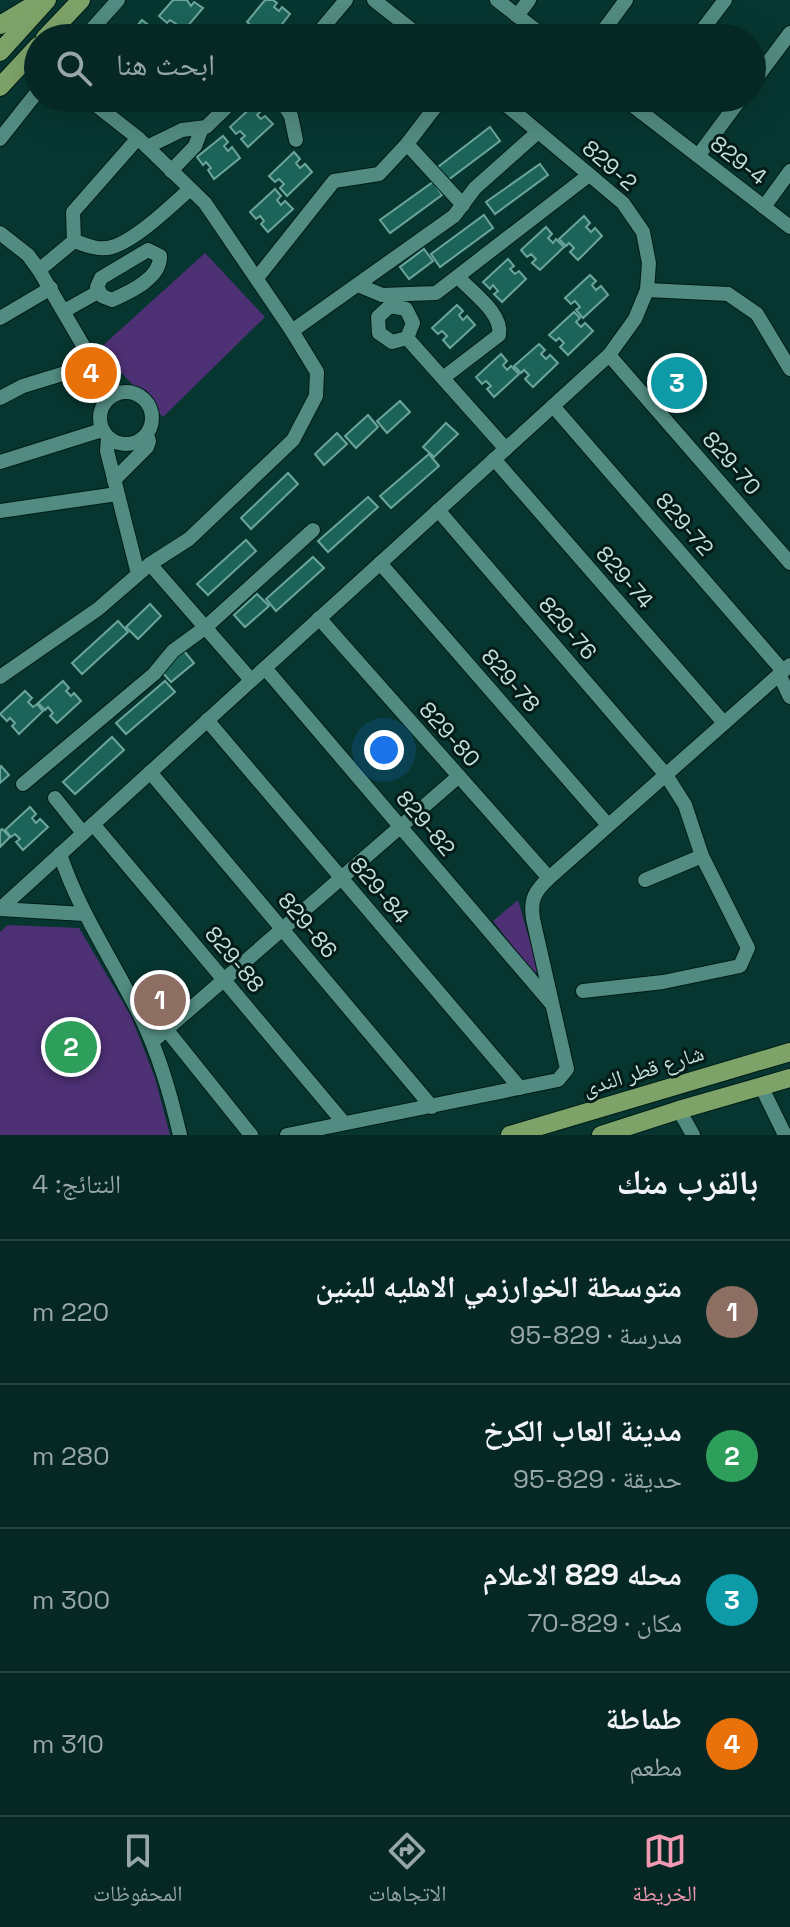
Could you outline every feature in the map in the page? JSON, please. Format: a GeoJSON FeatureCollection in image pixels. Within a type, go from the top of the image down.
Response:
{"type":"FeatureCollection","features":[{"type":"Feature","properties":{"kind":"main road"},"geometry":{"type":"LineString","coordinates":[[0,25],[44,0]]}},
{"type":"Feature","properties":{"kind":"main road"},"geometry":{"type":"LineString","coordinates":[[0,52],[44,0]]}},
{"type":"Feature","properties":{"kind":"main road"},"geometry":{"type":"LineString","coordinates":[[58,24],[81,0]]}},
{"type":"Feature","properties":{"kind":"main road"},"geometry":{"type":"LineString","coordinates":[[0,87],[24,61]]}},
{"type":"Feature","properties":{"kind":"main road","name":"شارع قطر الندى"},"geometry":{"type":"LineString","coordinates":[[510,1135],[557,1129],[587,1112],[790,1052]]}},
{"type":"Feature","properties":{"kind":"main road"},"geometry":{"type":"LineString","coordinates":[[587,1112],[584,1122],[587,1131],[603,1134],[790,1078]]}},
{"type":"Feature","properties":{"kind":"street"},"geometry":{"type":"LineString","coordinates":[[97,24],[118,0]]}},
{"type":"Feature","properties":{"kind":"street"},"geometry":{"type":"LineString","coordinates":[[326,24],[346,0]]}},
{"type":"Feature","properties":{"kind":"street"},"geometry":{"type":"LineString","coordinates":[[374,0],[403,24]]}},
{"type":"Feature","properties":{"kind":"street"},"geometry":{"type":"LineString","coordinates":[[497,0],[527,24]]}},
{"type":"Feature","properties":{"kind":"street"},"geometry":{"type":"LineString","coordinates":[[517,16],[529,0]]}},
{"type":"Feature","properties":{"kind":"street"},"geometry":{"type":"LineString","coordinates":[[608,24],[626,0]]}},
{"type":"Feature","properties":{"kind":"street"},"geometry":{"type":"LineString","coordinates":[[707,24],[725,0]]}},
{"type":"Feature","properties":{"kind":"street"},"geometry":{"type":"LineString","coordinates":[[766,65],[790,33]]}},
{"type":"Feature","properties":{"kind":"street"},"geometry":{"type":"LineString","coordinates":[[0,139],[24,109]]}},
{"type":"Feature","properties":{"kind":"street"},"geometry":{"type":"LineString","coordinates":[[0,677],[98,609],[150,564],[189,539],[293,440],[316,396],[317,372],[205,203],[143,143],[104,112]]}},
{"type":"Feature","properties":{"kind":"street"},"geometry":{"type":"LineString","coordinates":[[171,171],[195,146],[202,128],[220,112]]}},
{"type":"Feature","properties":{"kind":"street"},"geometry":{"type":"LineString","coordinates":[[289,112],[296,140]]}},
{"type":"Feature","properties":{"kind":"street"},"geometry":{"type":"LineString","coordinates":[[257,278],[334,181],[379,174],[431,112]]}},
{"type":"Feature","properties":{"kind":"street","name":"829-2"},"geometry":{"type":"LineString","coordinates":[[514,112],[623,203],[643,232],[649,263],[647,290]]}},
{"type":"Feature","properties":{"kind":"street","name":"829-4"},"geometry":{"type":"LineString","coordinates":[[641,112],[790,227]]}},
{"type":"Feature","properties":{"kind":"street"},"geometry":{"type":"LineString","coordinates":[[698,156],[731,112]]}},
{"type":"Feature","properties":{"kind":"street"},"geometry":{"type":"LineString","coordinates":[[74,241],[73,212],[143,143],[182,130],[202,128]]}},
{"type":"Feature","properties":{"kind":"street"},"geometry":{"type":"LineString","coordinates":[[292,331],[454,216],[475,188],[538,132]]}},
{"type":"Feature","properties":{"kind":"street"},"geometry":{"type":"LineString","coordinates":[[407,144],[463,205]]}},
{"type":"Feature","properties":{"kind":"street"},"geometry":{"type":"LineString","coordinates":[[764,207],[790,171]]}},
{"type":"Feature","properties":{"kind":"street"},"geometry":{"type":"LineString","coordinates":[[358,285],[382,295],[436,293],[589,175]]}},
{"type":"Feature","properties":{"kind":"street"},"geometry":{"type":"LineString","coordinates":[[74,241],[102,248],[114,247],[156,220],[190,189]]}},
{"type":"Feature","properties":{"kind":"street"},"geometry":{"type":"LineString","coordinates":[[0,233],[28,255],[39,270],[112,395]]}},
{"type":"Feature","properties":{"kind":"street"},"geometry":{"type":"LineString","coordinates":[[39,270],[74,241]]}},
{"type":"Feature","properties":{"kind":"street"},"geometry":{"type":"LineString","coordinates":[[443,378],[499,335],[501,326],[459,278]]}},
{"type":"Feature","properties":{"kind":"street"},"geometry":{"type":"LineString","coordinates":[[0,318],[51,288]]}},
{"type":"Feature","properties":{"kind":"street"},"geometry":{"type":"LineString","coordinates":[[0,909],[609,355],[635,319],[647,290],[728,294],[757,314],[790,369]]}},
{"type":"Feature","properties":{"kind":"street"},"geometry":{"type":"LineString","coordinates":[[64,311],[98,292]]}},
{"type":"Feature","properties":{"kind":"street"},"geometry":{"type":"LineString","coordinates":[[407,338],[506,449]]}},
{"type":"Feature","properties":{"kind":"street","name":"829-70"},"geometry":{"type":"LineString","coordinates":[[609,355],[790,563]]}},
{"type":"Feature","properties":{"kind":"street"},"geometry":{"type":"LineString","coordinates":[[0,398],[23,386],[95,364]]}},
{"type":"Feature","properties":{"kind":"street"},"geometry":{"type":"LineString","coordinates":[[0,462],[105,434],[128,445],[138,442],[147,435],[152,415],[142,397],[122,391],[112,395],[100,410],[105,434],[107,451],[115,487],[138,574]]}},
{"type":"Feature","properties":{"kind":"street","name":"829-72"},"geometry":{"type":"LineString","coordinates":[[553,406],[784,670],[790,697]]}},
{"type":"Feature","properties":{"kind":"street"},"geometry":{"type":"LineString","coordinates":[[0,511],[115,487],[147,447],[147,435]]}},
{"type":"Feature","properties":{"kind":"street","name":"829-74"},"geometry":{"type":"LineString","coordinates":[[494,459],[724,723]]}},
{"type":"Feature","properties":{"kind":"street","name":"829-76"},"geometry":{"type":"LineString","coordinates":[[438,510],[666,775],[685,805],[702,856],[748,948],[740,966],[663,982],[583,991]]}},
{"type":"Feature","properties":{"kind":"street"},"geometry":{"type":"LineString","coordinates":[[23,784],[154,674],[173,651],[206,627],[313,530]]}},
{"type":"Feature","properties":{"kind":"street","name":"829-78"},"geometry":{"type":"LineString","coordinates":[[380,563],[608,825]]}},
{"type":"Feature","properties":{"kind":"street"},"geometry":{"type":"LineString","coordinates":[[150,564],[251,680]]}},
{"type":"Feature","properties":{"kind":"street","name":"829-80"},"geometry":{"type":"LineString","coordinates":[[319,618],[549,878]]}},
{"type":"Feature","properties":{"kind":"street","name":"829-82"},"geometry":{"type":"LineString","coordinates":[[265,668],[553,1006]]}},
{"type":"Feature","properties":{"kind":"street"},"geometry":{"type":"LineString","coordinates":[[287,1135],[558,1080],[567,1069],[531,905],[533,896],[549,878],[784,670]]}},
{"type":"Feature","properties":{"kind":"street","name":"829-84"},"geometry":{"type":"LineString","coordinates":[[207,720],[520,1088]]}},
{"type":"Feature","properties":{"kind":"street","name":"829-86"},"geometry":{"type":"LineString","coordinates":[[150,772],[432,1107]]}},
{"type":"Feature","properties":{"kind":"street"},"geometry":{"type":"LineString","coordinates":[[152,1042],[459,776]]}},
{"type":"Feature","properties":{"kind":"street","name":"829-88"},"geometry":{"type":"LineString","coordinates":[[55,798],[88,829],[223,979],[344,1123]]}},
{"type":"Feature","properties":{"kind":"street"},"geometry":{"type":"LineString","coordinates":[[60,854],[84,914],[152,1042],[167,1081],[180,1135]]}},
{"type":"Feature","properties":{"kind":"street"},"geometry":{"type":"LineString","coordinates":[[645,880],[702,856]]}},
{"type":"Feature","properties":{"kind":"street"},"geometry":{"type":"LineString","coordinates":[[0,909],[84,914]]}},
{"type":"Feature","properties":{"kind":"street"},"geometry":{"type":"LineString","coordinates":[[166,1029],[251,1135]]}},
{"type":"Feature","properties":{"kind":"street"},"geometry":{"type":"LineString","coordinates":[[761,1086],[785,1135]]}},
{"type":"Feature","properties":{"kind":"street"},"geometry":{"type":"LineString","coordinates":[[679,1110],[693,1135]]}},
{"type":"Feature","properties":{"kind":"shaded area"},"geometry":{"type":"Polygon","coordinates":[[[205,253],[265,317],[163,417],[99,349],[205,253]]]}},
{"type":"Feature","properties":{"kind":"shaded area"},"geometry":{"type":"Polygon","coordinates":[[[518,900],[539,973],[533,972],[493,921],[518,900]]]}},
{"type":"Feature","properties":{"kind":"shaded area"},"geometry":{"type":"Polygon","coordinates":[[[8,925],[79,928],[131,1016],[155,1078],[170,1135],[0,1135],[0,932],[8,925]]]}},
{"type":"Feature","properties":{"kind":"building"},"geometry":{"type":"Polygon","coordinates":[[[173,0],[187,0],[191,6],[194,2],[203,8],[189,24],[176,24],[170,20],[167,23],[159,16],[173,0]]]}},
{"type":"Feature","properties":{"kind":"building"},"geometry":{"type":"Polygon","coordinates":[[[265,0],[273,0],[277,3],[274,7],[279,11],[282,7],[290,14],[282,24],[247,22],[265,0]]]}},
{"type":"Feature","properties":{"kind":"building"},"geometry":{"type":"Polygon","coordinates":[[[246,112],[260,112],[257,115],[261,119],[265,116],[273,124],[248,147],[241,139],[245,136],[240,131],[236,134],[230,127],[246,112]]]}},
{"type":"Feature","properties":{"kind":"building"},"geometry":{"type":"Polygon","coordinates":[[[490,127],[500,141],[448,180],[438,167],[490,127]]]}},
{"type":"Feature","properties":{"kind":"building"},"geometry":{"type":"Polygon","coordinates":[[[223,136],[228,142],[224,146],[228,151],[232,147],[240,158],[214,179],[208,170],[211,168],[206,162],[203,165],[197,157],[223,136]]]}},
{"type":"Feature","properties":{"kind":"building"},"geometry":{"type":"Polygon","coordinates":[[[294,152],[300,159],[296,163],[300,168],[305,164],[312,172],[287,196],[280,188],[284,184],[279,179],[275,182],[269,176],[294,152]]]}},
{"type":"Feature","properties":{"kind":"building"},"geometry":{"type":"Polygon","coordinates":[[[540,164],[548,175],[495,214],[486,202],[540,164]]]}},
{"type":"Feature","properties":{"kind":"building"},"geometry":{"type":"Polygon","coordinates":[[[433,182],[442,195],[390,233],[380,220],[433,182]]]}},
{"type":"Feature","properties":{"kind":"building"},"geometry":{"type":"Polygon","coordinates":[[[275,189],[281,196],[277,200],[281,205],[285,201],[293,209],[268,232],[261,224],[264,221],[260,216],[256,219],[250,212],[275,189]]]}},
{"type":"Feature","properties":{"kind":"building"},"geometry":{"type":"Polygon","coordinates":[[[484,215],[493,228],[440,267],[431,254],[484,215]]]}},
{"type":"Feature","properties":{"kind":"building"},"geometry":{"type":"Polygon","coordinates":[[[584,216],[590,223],[586,227],[591,232],[595,228],[602,236],[578,260],[570,252],[574,248],[569,243],[566,246],[559,239],[584,216]]]}},
{"type":"Feature","properties":{"kind":"building"},"geometry":{"type":"Polygon","coordinates":[[[546,227],[552,234],[548,238],[553,243],[556,239],[564,247],[540,270],[532,263],[536,259],[531,254],[527,257],[521,250],[546,227]]]}},
{"type":"Feature","properties":{"kind":"building"},"geometry":{"type":"Polygon","coordinates":[[[424,249],[433,261],[409,279],[400,267],[424,249]]]}},
{"type":"Feature","properties":{"kind":"building"},"geometry":{"type":"Polygon","coordinates":[[[508,259],[514,266],[510,269],[515,274],[519,271],[526,279],[502,302],[494,294],[498,291],[493,285],[490,289],[483,282],[508,259]]]}},
{"type":"Feature","properties":{"kind":"building"},"geometry":{"type":"Polygon","coordinates":[[[590,275],[596,281],[592,285],[596,290],[601,286],[608,295],[583,318],[576,310],[580,307],[575,301],[571,304],[565,298],[590,275]]]}},
{"type":"Feature","properties":{"kind":"building"},"geometry":{"type":"Polygon","coordinates":[[[457,305],[463,311],[459,315],[463,320],[467,316],[475,325],[450,348],[443,340],[447,336],[442,331],[438,334],[432,328],[457,305]]]}},
{"type":"Feature","properties":{"kind":"building"},"geometry":{"type":"Polygon","coordinates":[[[574,312],[580,318],[576,322],[581,327],[585,323],[593,331],[568,355],[560,347],[564,343],[549,335],[574,312]]]}},
{"type":"Feature","properties":{"kind":"building"},"geometry":{"type":"Polygon","coordinates":[[[539,344],[545,350],[541,354],[546,359],[550,355],[558,363],[533,387],[525,379],[529,375],[524,370],[521,373],[514,366],[539,344]]]}},
{"type":"Feature","properties":{"kind":"building"},"geometry":{"type":"Polygon","coordinates":[[[501,354],[507,361],[503,365],[507,370],[511,366],[519,374],[494,397],[487,389],[491,386],[486,381],[482,384],[476,377],[501,354]]]}},
{"type":"Feature","properties":{"kind":"building"},"geometry":{"type":"Polygon","coordinates":[[[400,401],[410,412],[387,433],[377,421],[400,401]]]}},
{"type":"Feature","properties":{"kind":"building"},"geometry":{"type":"Polygon","coordinates":[[[368,415],[378,427],[356,448],[345,436],[368,415]]]}},
{"type":"Feature","properties":{"kind":"building"},"geometry":{"type":"Polygon","coordinates":[[[446,423],[458,434],[434,457],[423,447],[446,423]]]}},
{"type":"Feature","properties":{"kind":"building"},"geometry":{"type":"Polygon","coordinates":[[[337,433],[347,444],[324,465],[315,454],[337,433]]]}},
{"type":"Feature","properties":{"kind":"building"},"geometry":{"type":"Polygon","coordinates":[[[429,454],[439,466],[391,508],[380,496],[429,454]]]}},
{"type":"Feature","properties":{"kind":"building"},"geometry":{"type":"Polygon","coordinates":[[[288,473],[298,484],[251,529],[241,518],[288,473]]]}},
{"type":"Feature","properties":{"kind":"building"},"geometry":{"type":"Polygon","coordinates":[[[368,497],[378,507],[328,552],[318,541],[368,497]]]}},
{"type":"Feature","properties":{"kind":"building"},"geometry":{"type":"Polygon","coordinates":[[[246,540],[256,551],[208,595],[197,584],[246,540]]]}},
{"type":"Feature","properties":{"kind":"building"},"geometry":{"type":"Polygon","coordinates":[[[313,557],[324,568],[276,611],[266,599],[313,557]]]}},
{"type":"Feature","properties":{"kind":"building"},"geometry":{"type":"Polygon","coordinates":[[[257,594],[269,606],[245,627],[234,615],[257,594]]]}},
{"type":"Feature","properties":{"kind":"building"},"geometry":{"type":"Polygon","coordinates":[[[150,604],[161,616],[138,639],[126,627],[150,604]]]}},
{"type":"Feature","properties":{"kind":"building"},"geometry":{"type":"Polygon","coordinates":[[[118,621],[128,632],[82,674],[72,663],[118,621]]]}},
{"type":"Feature","properties":{"kind":"building"},"geometry":{"type":"Polygon","coordinates":[[[184,651],[194,663],[171,682],[161,671],[184,651]]]}},
{"type":"Feature","properties":{"kind":"building"},"geometry":{"type":"Polygon","coordinates":[[[63,681],[69,688],[66,691],[71,696],[74,693],[81,701],[57,723],[50,716],[53,713],[48,707],[45,710],[38,703],[63,681]]]}},
{"type":"Feature","properties":{"kind":"building"},"geometry":{"type":"Polygon","coordinates":[[[165,681],[175,692],[126,734],[116,723],[165,681]]]}},
{"type":"Feature","properties":{"kind":"building"},"geometry":{"type":"Polygon","coordinates":[[[25,691],[32,698],[28,702],[33,707],[37,704],[43,711],[19,734],[12,726],[15,723],[10,718],[7,721],[0,714],[25,691]]]}},
{"type":"Feature","properties":{"kind":"building"},"geometry":{"type":"Polygon","coordinates":[[[112,737],[124,750],[75,794],[63,782],[112,737]]]}},
{"type":"Feature","properties":{"kind":"building"},"geometry":{"type":"Polygon","coordinates":[[[0,767],[9,775],[0,783],[0,767]]]}},
{"type":"Feature","properties":{"kind":"building"},"geometry":{"type":"Polygon","coordinates":[[[30,807],[36,814],[32,818],[36,823],[40,819],[48,827],[23,850],[16,842],[20,839],[15,834],[11,837],[5,830],[30,807]]]}},
{"type":"Feature","properties":{"kind":"building"},"geometry":{"type":"Polygon","coordinates":[[[2,829],[10,837],[0,847],[0,831],[2,829]]]}},
{"type":"Feature","properties":{"kind":"place","name":"طماطة"},"geometry":{"type":"Point","coordinates":[91,373]}},
{"type":"Feature","properties":{"kind":"place","name":"محله 829 الاعلام"},"geometry":{"type":"Point","coordinates":[677,383]}},
{"type":"Feature","properties":{"kind":"place","name":"متوسطة الخوارزمي الاهليه للبنين"},"geometry":{"type":"Point","coordinates":[160,1000]}},
{"type":"Feature","properties":{"kind":"place","name":"مدينة العاب الكرخ"},"geometry":{"type":"Point","coordinates":[71,1047]}}]}
